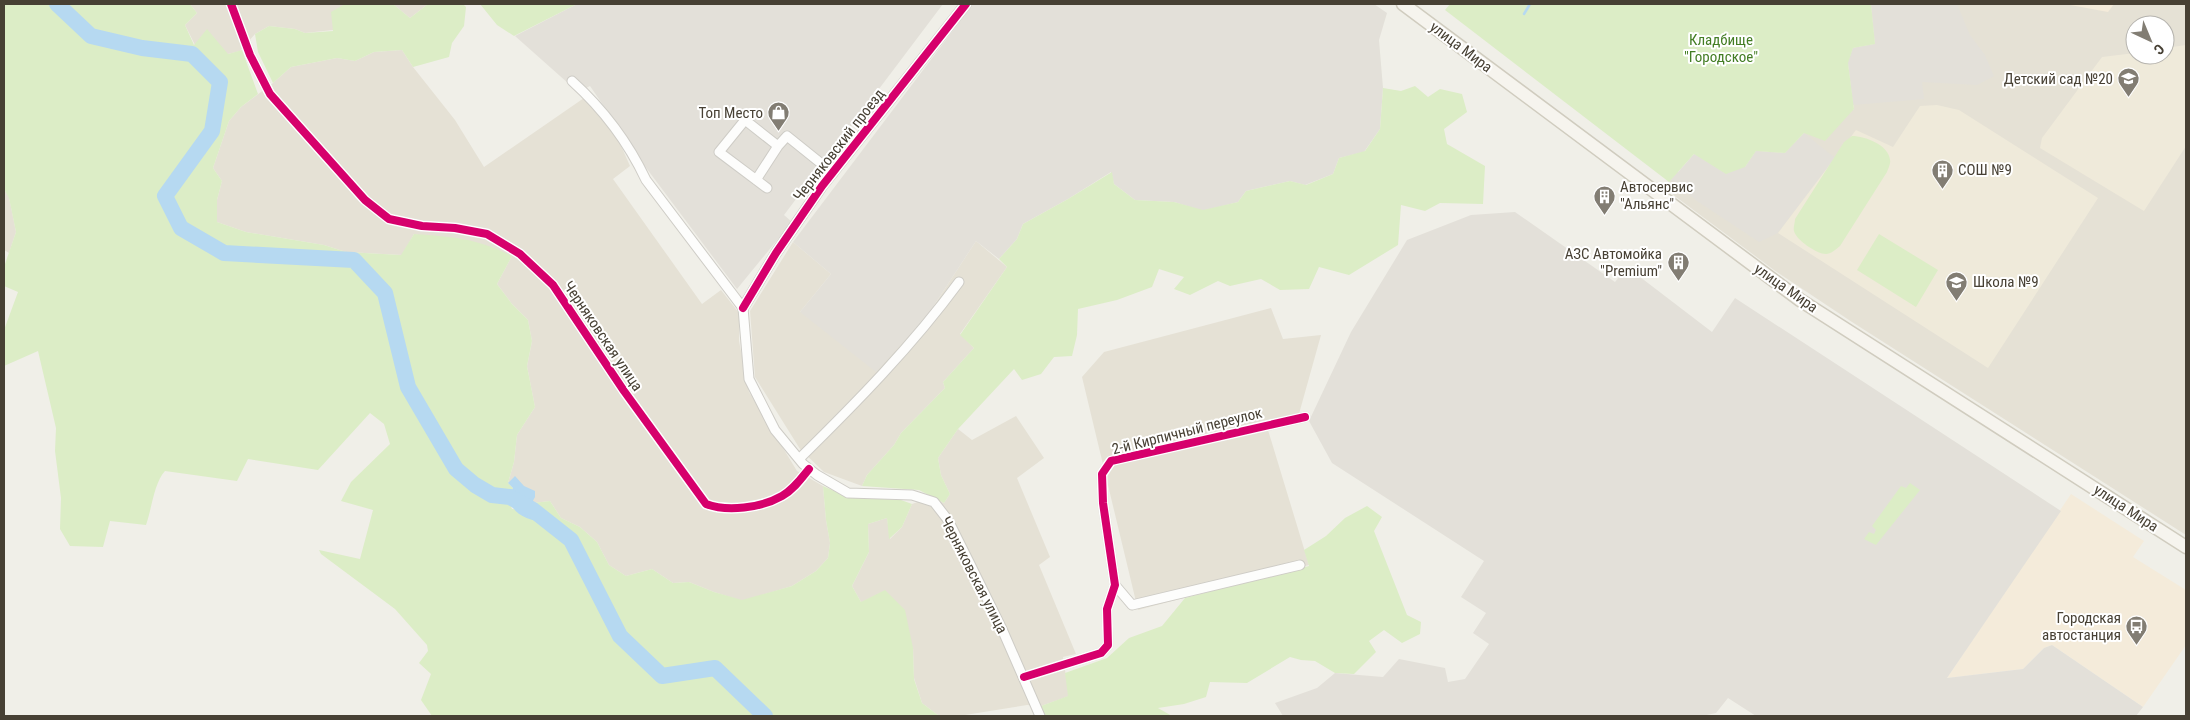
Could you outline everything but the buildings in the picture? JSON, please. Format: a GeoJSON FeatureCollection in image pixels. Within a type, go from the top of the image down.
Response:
{"type":"FeatureCollection","features":[{"type":"Feature","properties":{"kind":"main road","name":"улица Мира"},"geometry":{"type":"LineString","coordinates":[[1403,4],[1800,300],[2186,547]]}},
{"type":"Feature","properties":{"kind":"street","name":"Черняковская улица"},"geometry":{"type":"LineString","coordinates":[[231,4],[250,55],[270,94],[365,200],[389,218],[422,226],[455,228],[487,234],[520,254],[553,285],[629,399],[706,504],[718,509],[756,505],[781,496],[798,483],[809,469]]}},
{"type":"Feature","properties":{"kind":"street","name":"Черняковский проезд"},"geometry":{"type":"LineString","coordinates":[[743,308],[776,253],[833,172],[966,4]]}},
{"type":"Feature","properties":{"kind":"street"},"geometry":{"type":"LineString","coordinates":[[572,81],[589,96],[611,122],[635,156],[646,180],[743,308]]}},
{"type":"Feature","properties":{"kind":"street"},"geometry":{"type":"LineString","coordinates":[[766,188],[718,152],[745,120],[778,146]]}},
{"type":"Feature","properties":{"kind":"street"},"geometry":{"type":"LineString","coordinates":[[756,180],[778,146],[787,136],[833,172]]}},
{"type":"Feature","properties":{"kind":"street"},"geometry":{"type":"LineString","coordinates":[[799,459],[840,419],[929,323],[959,282]]}},
{"type":"Feature","properties":{"kind":"street","name":"Черняковская улица"},"geometry":{"type":"LineString","coordinates":[[743,308],[749,379],[775,430],[809,469],[848,493],[912,495],[934,502],[948,520],[1024,677],[1040,716]]}},
{"type":"Feature","properties":{"kind":"street","name":"2-й Кирпичный переулок"},"geometry":{"type":"LineString","coordinates":[[1115,585],[1103,504],[1102,474],[1111,461],[1305,416]]}},
{"type":"Feature","properties":{"kind":"street"},"geometry":{"type":"LineString","coordinates":[[1115,585],[1132,605],[1300,565]]}},
{"type":"Feature","properties":{"kind":"street"},"geometry":{"type":"LineString","coordinates":[[1024,677],[1101,653],[1108,645],[1107,610],[1115,585]]}},
{"type":"Feature","properties":{"kind":"shaded area"},"geometry":{"type":"Polygon","coordinates":[[[190,4],[345,4],[333,30],[305,33],[295,29],[269,26],[255,34],[240,51],[228,54],[195,45],[185,25],[197,13],[190,4]]]}},
{"type":"Feature","properties":{"kind":"shaded area"},"geometry":{"type":"Polygon","coordinates":[[[393,4],[428,4],[410,18],[393,4]]]}},
{"type":"Feature","properties":{"kind":"shaded area"},"geometry":{"type":"Polygon","coordinates":[[[577,4],[943,4],[784,215],[792,222],[737,289],[647,169],[590,86],[578,92],[515,36],[577,4]]]}},
{"type":"Feature","properties":{"kind":"shaded area"},"geometry":{"type":"Polygon","coordinates":[[[973,4],[1374,4],[1387,13],[1379,40],[1383,88],[1380,129],[1364,152],[1339,158],[1333,174],[1305,185],[1290,181],[1246,191],[1238,202],[1203,211],[1174,202],[1135,200],[1114,184],[1111,172],[1023,224],[1017,239],[999,259],[976,241],[927,316],[876,372],[800,312],[831,274],[793,242],[973,4]]]}},
{"type":"Feature","properties":{"kind":"shaded area"},"geometry":{"type":"Polygon","coordinates":[[[1871,4],[2186,4],[2186,535],[1852,322],[1774,270],[1664,188],[1677,172],[1745,167],[1756,151],[1785,153],[1804,133],[1854,109],[1848,62],[1853,48],[1875,44],[1871,4]]]}},
{"type":"Feature","properties":{"kind":"shaded area"},"geometry":{"type":"Polygon","coordinates":[[[1871,4],[1957,4],[1970,35],[1985,55],[1994,76],[1977,85],[1922,82],[1924,99],[1853,105],[1848,62],[1853,48],[1875,44],[1871,4]]]}},
{"type":"Feature","properties":{"kind":"shaded area"},"geometry":{"type":"Polygon","coordinates":[[[2065,4],[2114,4],[2108,12],[2065,4]]]}},
{"type":"Feature","properties":{"kind":"shaded area","name":"Детский сад №20"},"geometry":{"type":"Polygon","coordinates":[[[2186,45],[2186,146],[2144,211],[2040,148],[2042,138],[2102,57],[2125,54],[2125,65],[2175,65],[2175,47],[2186,45]]]}},
{"type":"Feature","properties":{"kind":"shaded area"},"geometry":{"type":"Polygon","coordinates":[[[402,50],[455,120],[484,167],[584,98],[602,117],[618,139],[630,166],[613,179],[702,304],[721,290],[739,313],[739,341],[749,392],[797,471],[823,486],[830,543],[828,558],[816,571],[792,586],[742,601],[689,582],[673,583],[652,569],[626,576],[609,565],[597,542],[580,527],[561,518],[550,501],[533,503],[508,483],[514,462],[517,435],[535,407],[527,366],[532,341],[528,320],[512,304],[497,284],[512,256],[414,234],[402,255],[346,252],[324,245],[246,232],[217,222],[217,200],[222,181],[213,168],[229,121],[241,107],[291,67],[337,58],[355,61],[374,52],[402,50]]]}},
{"type":"Feature","properties":{"kind":"shaded area","name":"Школа №9"},"geometry":{"type":"Polygon","coordinates":[[[1937,105],[1959,110],[2098,198],[1988,368],[1778,233],[1856,130],[1893,147],[1920,106],[1937,105]]]}},
{"type":"Feature","properties":{"kind":"shaded area"},"geometry":{"type":"Polygon","coordinates":[[[1804,133],[1835,158],[1778,233],[1759,242],[1697,201],[1671,180],[1694,154],[1745,167],[1756,151],[1785,153],[1804,133]]]}},
{"type":"Feature","properties":{"kind":"shaded area"},"geometry":{"type":"Polygon","coordinates":[[[4,189],[9,197],[16,232],[9,253],[4,250],[4,189]]]}},
{"type":"Feature","properties":{"kind":"shaded area"},"geometry":{"type":"Polygon","coordinates":[[[1515,212],[1615,282],[1627,267],[1712,332],[1735,298],[2061,511],[1947,678],[2023,669],[2044,648],[2052,645],[2143,707],[2136,716],[1756,716],[1728,698],[1716,713],[1702,716],[1283,716],[1275,703],[1317,688],[1335,673],[1383,677],[1399,659],[1445,668],[1448,682],[1465,679],[1489,644],[1473,633],[1486,613],[1461,597],[1484,561],[1332,463],[1309,421],[1351,332],[1407,240],[1471,215],[1515,212]]]}},
{"type":"Feature","properties":{"kind":"shaded area"},"geometry":{"type":"Polygon","coordinates":[[[976,241],[1007,267],[960,334],[974,348],[943,382],[945,388],[901,433],[894,445],[867,475],[862,486],[824,472],[800,449],[755,377],[750,311],[793,242],[831,274],[800,312],[927,316],[976,241]]]}},
{"type":"Feature","properties":{"kind":"shaded area"},"geometry":{"type":"Polygon","coordinates":[[[1271,308],[1283,339],[1321,335],[1297,421],[1268,430],[1309,565],[1138,610],[1082,377],[1104,352],[1271,308]]]}},
{"type":"Feature","properties":{"kind":"shaded area"},"geometry":{"type":"Polygon","coordinates":[[[1016,416],[1044,458],[1017,478],[1050,557],[1039,565],[1076,654],[1063,657],[1069,696],[1041,706],[1027,705],[959,716],[939,716],[922,703],[914,678],[913,648],[861,602],[852,586],[869,552],[868,524],[887,518],[890,539],[902,527],[912,504],[932,497],[944,503],[950,494],[941,475],[938,458],[958,429],[972,440],[1016,416]]]}},
{"type":"Feature","properties":{"kind":"shaded area"},"geometry":{"type":"Polygon","coordinates":[[[2071,494],[2144,541],[2133,557],[2186,590],[2186,645],[2143,707],[2052,645],[2044,648],[2023,669],[1947,678],[2071,494]]]}},
{"type":"Feature","properties":{"kind":"green space"},"geometry":{"type":"Polygon","coordinates":[[[4,4],[190,4],[197,13],[185,25],[194,45],[207,29],[228,54],[242,50],[258,94],[241,107],[229,121],[213,168],[222,181],[217,200],[217,222],[246,232],[324,245],[346,252],[401,255],[414,234],[464,239],[487,245],[512,256],[497,284],[512,304],[528,320],[532,341],[527,366],[535,407],[517,435],[514,462],[508,483],[513,488],[509,501],[512,509],[527,510],[533,503],[550,501],[561,518],[580,527],[597,542],[609,565],[626,576],[652,569],[673,583],[689,582],[742,600],[792,586],[816,571],[828,558],[830,543],[823,486],[848,497],[901,500],[912,504],[902,527],[889,539],[887,518],[868,524],[869,552],[852,586],[861,602],[885,590],[905,610],[913,648],[914,679],[922,703],[939,716],[432,716],[421,700],[431,674],[419,663],[428,651],[427,645],[395,609],[321,554],[319,550],[360,559],[373,510],[341,501],[351,482],[390,444],[384,424],[370,413],[318,470],[248,459],[237,481],[165,471],[158,482],[146,525],[110,521],[103,547],[70,546],[60,529],[61,498],[55,451],[56,428],[38,351],[4,366],[4,330],[18,292],[4,286],[4,267],[16,232],[9,198],[4,189],[4,4]]]}},
{"type":"Feature","properties":{"kind":"green space"},"geometry":{"type":"Polygon","coordinates":[[[345,4],[393,4],[410,18],[428,4],[463,4],[466,7],[464,26],[452,43],[449,57],[413,67],[402,50],[374,52],[355,61],[337,58],[291,67],[273,83],[258,52],[255,34],[269,26],[295,29],[305,33],[333,31],[331,12],[345,4]]]}},
{"type":"Feature","properties":{"kind":"green space"},"geometry":{"type":"Polygon","coordinates":[[[480,4],[577,4],[514,36],[497,25],[480,4]]]}},
{"type":"Feature","properties":{"kind":"green space","name":"Кладбище \"Городское\""},"geometry":{"type":"Polygon","coordinates":[[[1450,4],[1871,4],[1875,44],[1853,48],[1848,63],[1854,109],[1825,141],[1804,133],[1785,153],[1756,151],[1745,167],[1726,174],[1694,154],[1669,182],[1445,10],[1450,4]]]}},
{"type":"Feature","properties":{"kind":"green space"},"geometry":{"type":"Polygon","coordinates":[[[1415,86],[1428,97],[1440,89],[1462,94],[1467,112],[1444,129],[1447,144],[1485,166],[1483,204],[1440,203],[1425,211],[1401,205],[1398,245],[1349,275],[1319,267],[1309,289],[1280,290],[1261,279],[1230,286],[1218,281],[1190,295],[1174,289],[1184,277],[1159,269],[1152,287],[1117,300],[1078,309],[1077,335],[1072,356],[1054,357],[1041,374],[1022,380],[1014,369],[958,429],[938,458],[941,475],[950,494],[944,503],[919,490],[862,486],[867,475],[894,445],[901,433],[945,388],[943,382],[974,348],[960,335],[1007,267],[999,259],[1017,239],[1023,224],[1112,172],[1114,184],[1135,200],[1174,202],[1203,210],[1238,202],[1246,191],[1290,181],[1306,185],[1333,174],[1339,158],[1365,151],[1380,129],[1383,88],[1401,91],[1415,86]]]}},
{"type":"Feature","properties":{"kind":"green space"},"geometry":{"type":"Polygon","coordinates":[[[1852,136],[1876,142],[1889,155],[1890,164],[1887,172],[1840,246],[1830,253],[1817,252],[1807,246],[1796,235],[1794,230],[1795,219],[1844,142],[1852,136]]]}},
{"type":"Feature","properties":{"kind":"green space"},"geometry":{"type":"Polygon","coordinates":[[[1879,234],[1938,270],[1916,307],[1857,270],[1879,234]]]}},
{"type":"Feature","properties":{"kind":"green space"},"geometry":{"type":"Polygon","coordinates":[[[1910,483],[1920,490],[1876,545],[1864,539],[1869,532],[1874,534],[1876,530],[1872,526],[1901,486],[1906,488],[1910,483]]]}},
{"type":"Feature","properties":{"kind":"green space"},"geometry":{"type":"Polygon","coordinates":[[[1367,506],[1382,517],[1374,531],[1407,615],[1421,622],[1420,634],[1402,643],[1384,630],[1369,641],[1376,652],[1354,674],[1335,673],[1315,661],[1290,657],[1247,683],[1210,682],[1206,697],[1184,704],[1158,708],[1172,716],[1046,716],[1041,706],[1068,696],[1065,673],[1107,658],[1129,638],[1162,626],[1185,598],[1309,566],[1304,550],[1326,536],[1345,518],[1367,506]]]}},
{"type":"Feature","properties":{"kind":"water"},"geometry":{"type":"Polygon","coordinates":[[[515,476],[524,486],[535,491],[535,497],[528,510],[544,516],[544,522],[523,517],[513,508],[510,496],[513,488],[508,483],[515,476]]]}},
{"type":"Feature","properties":{"kind":"waterway"},"geometry":{"type":"LineString","coordinates":[[57,4],[91,36],[142,48],[192,54],[220,82],[212,131],[165,196],[181,228],[224,253],[354,260],[385,293],[408,387],[456,469],[475,485],[492,495],[510,497],[533,510],[571,540],[620,636],[662,676],[715,668],[765,716]]}},
{"type":"Feature","properties":{"kind":"waterway"},"geometry":{"type":"LineString","coordinates":[[1524,14],[1530,4]]}},
{"type":"Feature","properties":{"kind":"cycle path"},"geometry":{"type":"LineString","coordinates":[[231,4],[250,55],[270,94],[365,200],[389,219],[422,226],[455,228],[487,234],[520,254],[553,285],[624,391],[706,504],[724,508],[744,508],[774,500],[790,491],[809,469]]}},
{"type":"Feature","properties":{"kind":"cycle path"},"geometry":{"type":"LineString","coordinates":[[743,308],[776,253],[822,186],[966,4]]}},
{"type":"Feature","properties":{"kind":"cycle path"},"geometry":{"type":"LineString","coordinates":[[1024,677],[1101,653],[1108,645],[1107,609],[1115,585],[1103,503],[1102,474],[1111,461],[1305,417]]}},
{"type":"Feature","properties":{"kind":"place","name":"Детский сад №20"},"geometry":{"type":"Point","coordinates":[2129,98]}},
{"type":"Feature","properties":{"kind":"place","name":"Топ Место"},"geometry":{"type":"Point","coordinates":[779,132]}},
{"type":"Feature","properties":{"kind":"place","name":"СОШ №9"},"geometry":{"type":"Point","coordinates":[1942,189]}},
{"type":"Feature","properties":{"kind":"place","name":"Автосервис \"Альянс\""},"geometry":{"type":"Point","coordinates":[1604,215]}},
{"type":"Feature","properties":{"kind":"place","name":"АЗС Автомойка \"Premium\""},"geometry":{"type":"Point","coordinates":[1678,282]}},
{"type":"Feature","properties":{"kind":"place","name":"Школа №9"},"geometry":{"type":"Point","coordinates":[1957,301]}},
{"type":"Feature","properties":{"kind":"place","name":"Городская автостанция"},"geometry":{"type":"Point","coordinates":[2137,646]}}]}
